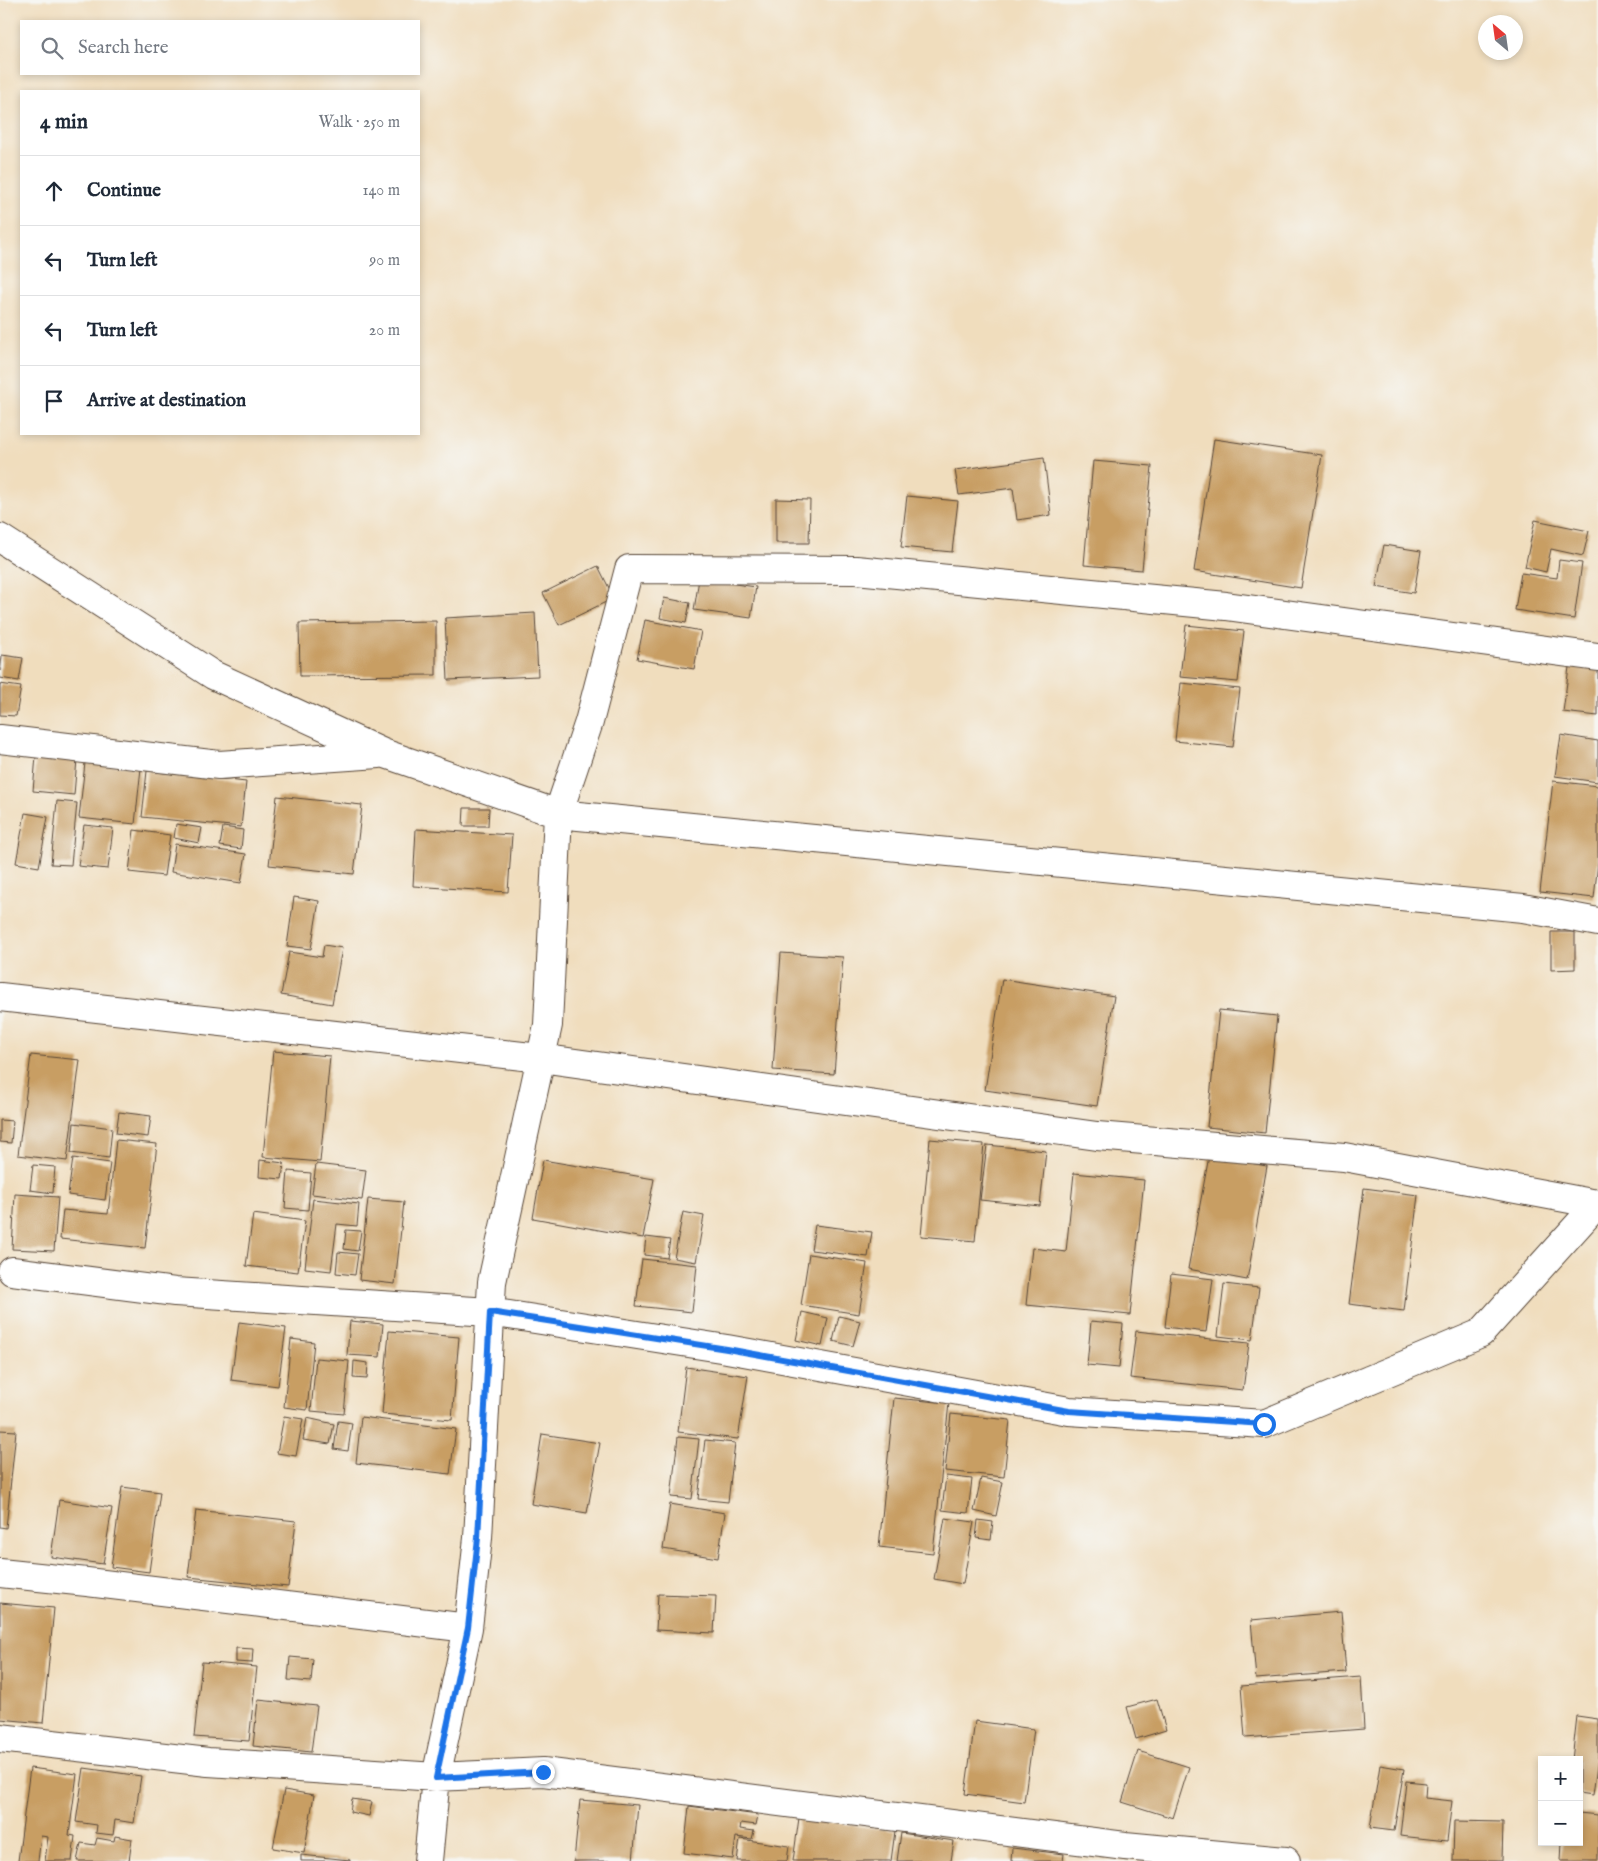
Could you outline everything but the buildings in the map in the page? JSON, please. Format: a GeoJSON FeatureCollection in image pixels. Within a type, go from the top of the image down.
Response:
{"type":"FeatureCollection","features":[{"type":"Feature","properties":{"kind":"street"},"geometry":{"type":"LineString","coordinates":[[0,538],[213,675],[382,754],[558,814],[1523,908],[1598,922]]}},
{"type":"Feature","properties":{"kind":"street"},"geometry":{"type":"LineString","coordinates":[[428,1861],[436,1778],[468,1628],[478,1538],[492,1282],[548,1025],[558,814],[589,722],[629,569],[865,571],[1226,606],[1598,657]]}},
{"type":"Feature","properties":{"kind":"street"},"geometry":{"type":"LineString","coordinates":[[0,739],[219,765],[382,754]]}},
{"type":"Feature","properties":{"kind":"street"},"geometry":{"type":"LineString","coordinates":[[0,996],[540,1058],[1097,1136],[1344,1157],[1597,1203]]}},
{"type":"Feature","properties":{"kind":"street"},"geometry":{"type":"LineString","coordinates":[[12,1271],[175,1292],[490,1312],[727,1349],[1069,1411],[1264,1424],[1481,1333],[1597,1203]]}},
{"type":"Feature","properties":{"kind":"street"},"geometry":{"type":"LineString","coordinates":[[0,1573],[468,1628]]}},
{"type":"Feature","properties":{"kind":"street"},"geometry":{"type":"LineString","coordinates":[[0,1738],[208,1762],[436,1778],[543,1772],[1126,1846],[1286,1861]]}},
{"type":"Feature","properties":{"kind":"route"},"geometry":{"type":"LineString","coordinates":[[543,1772],[436,1778],[468,1628],[478,1538],[490,1312],[727,1349],[1069,1411],[1264,1424]]}}]}
